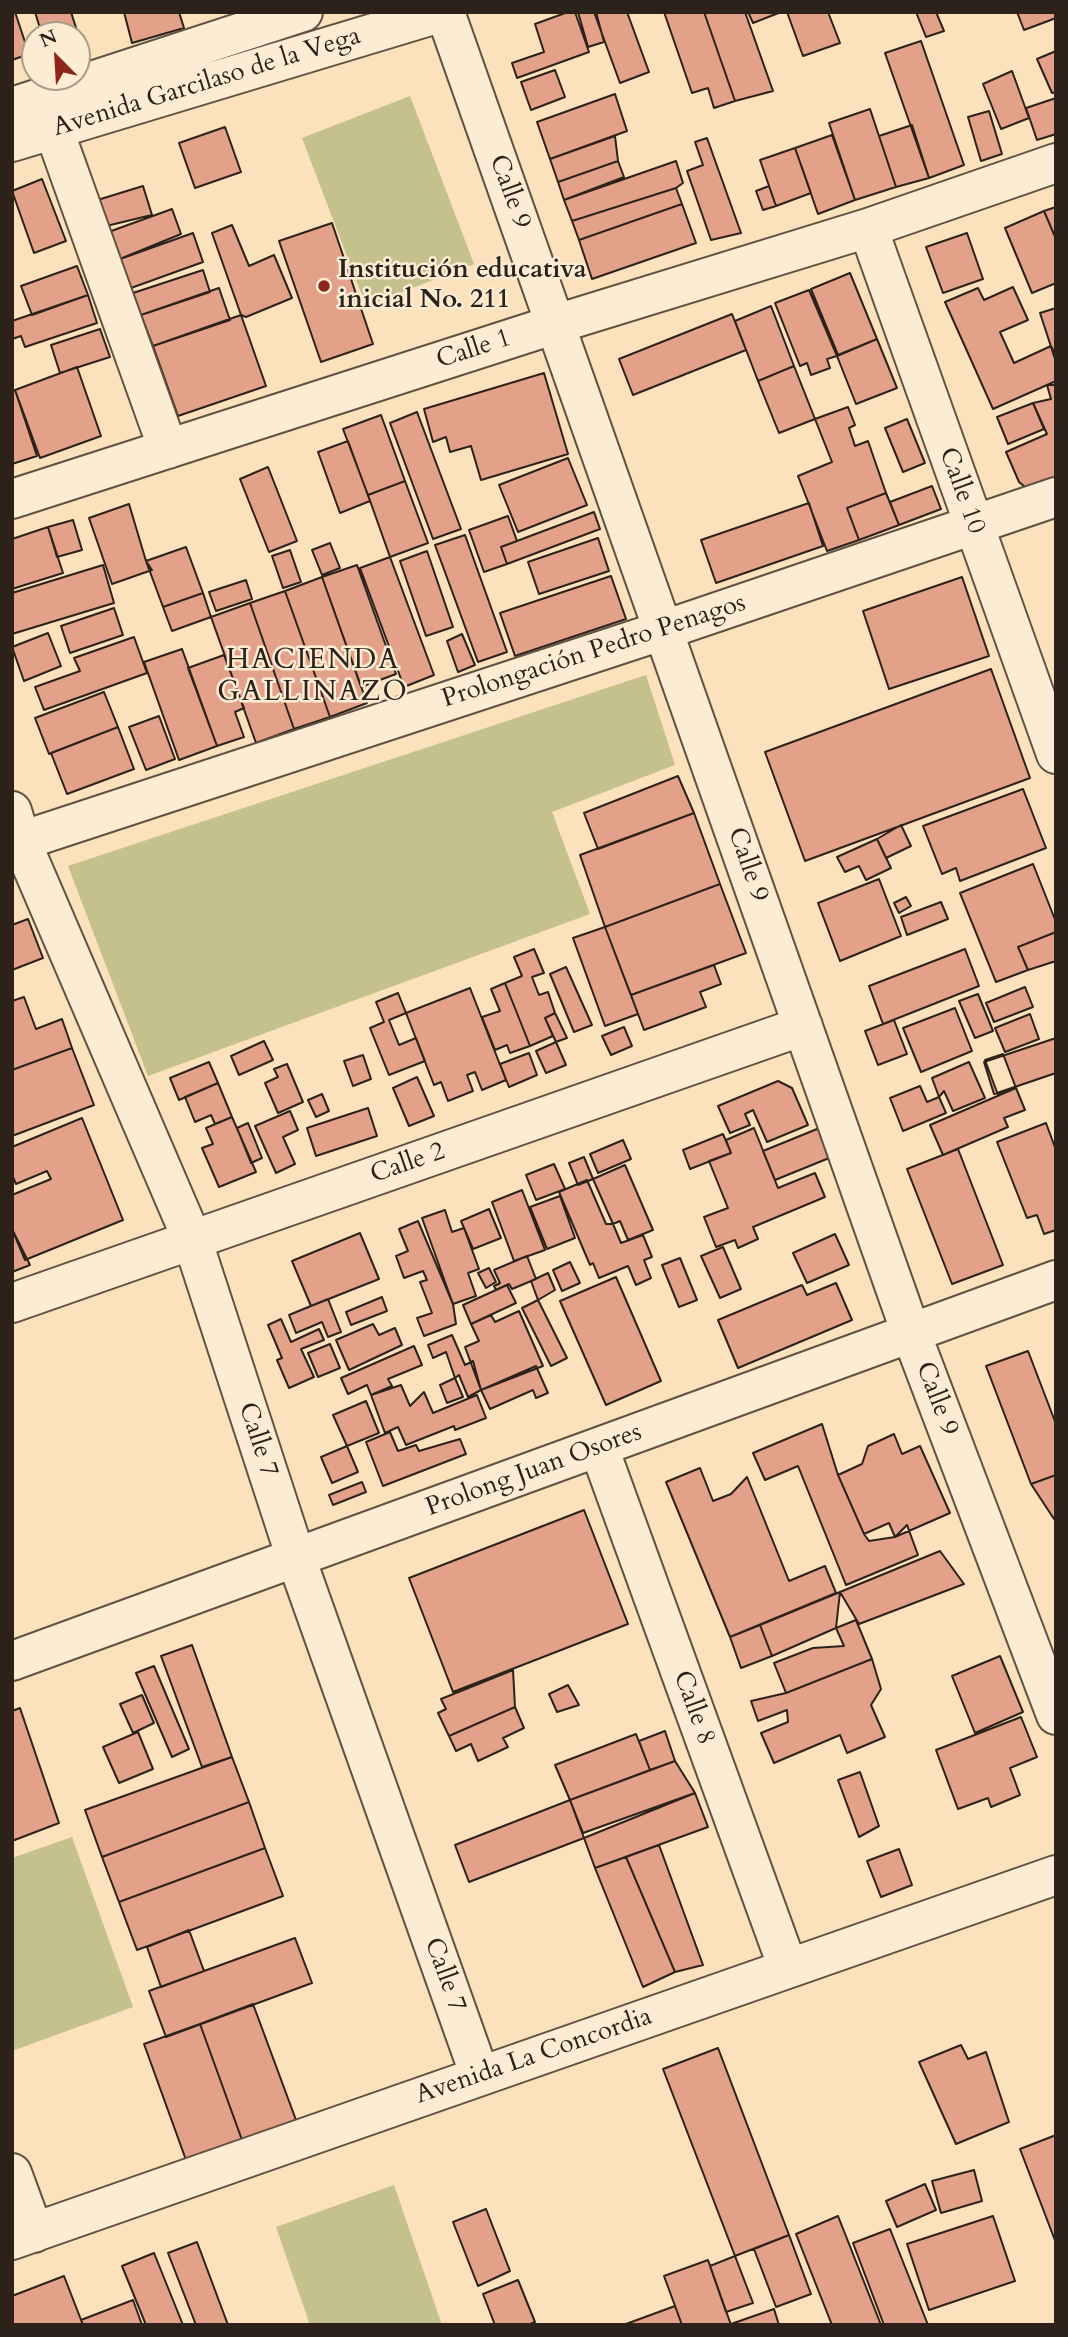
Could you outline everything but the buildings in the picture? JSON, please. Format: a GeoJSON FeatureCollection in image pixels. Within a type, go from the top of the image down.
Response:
{"type":"FeatureCollection","features":[{"type":"Feature","properties":{"kind":"street","name":"Avenida Garcilaso de la Vega"},"geometry":{"type":"LineString","coordinates":[[12,142],[36,111],[303,12]]}},
{"type":"Feature","properties":{"kind":"street","name":"Avenida Garcilaso de la Vega"},"geometry":{"type":"LineString","coordinates":[[36,111],[444,12]]}},
{"type":"Feature","properties":{"kind":"street","name":"Calle 9"},"geometry":{"type":"LineString","coordinates":[[444,12],[911,1333],[1056,1715]]}},
{"type":"Feature","properties":{"kind":"street"},"geometry":{"type":"LineString","coordinates":[[36,111],[168,449]]}},
{"type":"Feature","properties":{"kind":"street","name":"Calle 1"},"geometry":{"type":"LineString","coordinates":[[12,499],[556,324],[868,228],[1056,163]]}},
{"type":"Feature","properties":{"kind":"street","name":"Calle 10"},"geometry":{"type":"LineString","coordinates":[[868,228],[1056,754]]}},
{"type":"Feature","properties":{"kind":"street","name":"Prolongación Pedro Penagos"},"geometry":{"type":"LineString","coordinates":[[15,832],[664,630],[1056,497]]}},
{"type":"Feature","properties":{"kind":"street","name":"Calle 7"},"geometry":{"type":"LineString","coordinates":[[15,832],[192,1239],[296,1558],[480,2076]]}},
{"type":"Feature","properties":{"kind":"street","name":"Calle 2"},"geometry":{"type":"LineString","coordinates":[[12,1303],[803,1026]]}},
{"type":"Feature","properties":{"kind":"street","name":"Prolong Juan Osores"},"geometry":{"type":"LineString","coordinates":[[12,1661],[1056,1280]]}},
{"type":"Feature","properties":{"kind":"street","name":"Calle 8"},"geometry":{"type":"LineString","coordinates":[[598,1448],[788,1968]]}},
{"type":"Feature","properties":{"kind":"street","name":"Avenida La Concordia"},"geometry":{"type":"LineString","coordinates":[[23,2237],[1056,1874]]}},
{"type":"Feature","properties":{"kind":"street"},"geometry":{"type":"LineString","coordinates":[[12,2173],[23,2237]]}},
{"type":"Feature","properties":{"kind":"shaded area"},"geometry":{"type":"Polygon","coordinates":[[[410,96],[474,264],[366,306],[302,138],[410,96]]]}},
{"type":"Feature","properties":{"kind":"shaded area"},"geometry":{"type":"Polygon","coordinates":[[[646,675],[675,765],[552,812],[590,914],[148,1076],[68,866],[646,675]]]}},
{"type":"Feature","properties":{"kind":"shaded area"},"geometry":{"type":"Polygon","coordinates":[[[72,1837],[133,2007],[12,2051],[12,1858],[72,1837]]]}},
{"type":"Feature","properties":{"kind":"shaded area"},"geometry":{"type":"Polygon","coordinates":[[[394,2185],[442,2325],[310,2325],[276,2227],[394,2185]]]}},
{"type":"Feature","properties":{"kind":"place","name":"Institución educativa inicial No. 211"},"geometry":{"type":"Point","coordinates":[324,286]}},
{"type":"Feature","properties":{"kind":"district","name":"HACIENDA GALLINAZO"},"geometry":{"type":"Point","coordinates":[313,678]}}]}
